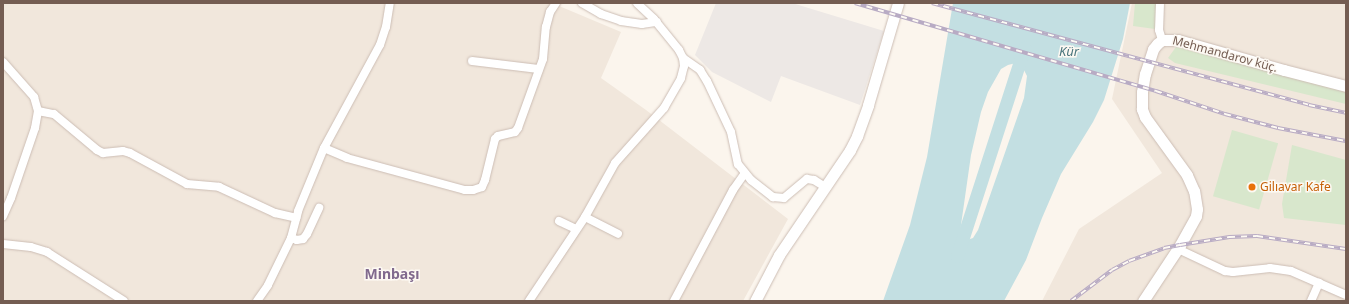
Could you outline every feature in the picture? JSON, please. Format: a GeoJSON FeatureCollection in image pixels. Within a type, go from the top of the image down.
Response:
{"type":"FeatureCollection","features":[{"type":"Feature","properties":{"kind":"street"},"geometry":{"type":"LineString","coordinates":[[257,301],[268,285],[291,238],[296,218],[312,174],[324,148],[377,51],[386,27],[390,3]]}},
{"type":"Feature","properties":{"kind":"street"},"geometry":{"type":"LineString","coordinates":[[324,148],[347,158],[465,190],[473,190],[482,187],[495,139],[498,136],[515,132],[518,128],[543,59],[546,27],[550,12],[556,3]]}},
{"type":"Feature","properties":{"kind":"street"},"geometry":{"type":"LineString","coordinates":[[582,3],[601,14],[621,21],[642,24],[657,22]]}},
{"type":"Feature","properties":{"kind":"street"},"geometry":{"type":"LineString","coordinates":[[637,3],[671,38],[683,58],[700,70],[707,81],[732,132],[735,158],[744,174],[764,192],[773,197],[784,198],[807,179],[814,180],[825,187]]}},
{"type":"Feature","properties":{"kind":"street"},"geometry":{"type":"LineString","coordinates":[[755,301],[779,255],[850,150],[862,123],[898,3]]}},
{"type":"Feature","properties":{"kind":"street"},"geometry":{"type":"LineString","coordinates":[[1160,3],[1159,30],[1162,40]]}},
{"type":"Feature","properties":{"kind":"street","name":"Mehmandarov küç."},"geometry":{"type":"LineString","coordinates":[[1178,249],[1196,216],[1197,200],[1187,175],[1145,117],[1141,102],[1145,74],[1153,49],[1162,40],[1178,40],[1346,86]]}},
{"type":"Feature","properties":{"kind":"street"},"geometry":{"type":"LineString","coordinates":[[529,301],[585,217],[622,154],[670,99],[684,66],[683,58]]}},
{"type":"Feature","properties":{"kind":"street"},"geometry":{"type":"LineString","coordinates":[[472,60],[539,69]]}},
{"type":"Feature","properties":{"kind":"street"},"geometry":{"type":"LineString","coordinates":[[3,62],[34,97],[38,111],[35,128],[11,198],[3,216]]}},
{"type":"Feature","properties":{"kind":"street"},"geometry":{"type":"LineString","coordinates":[[38,111],[54,114],[97,150],[103,153],[123,151],[130,153],[187,184],[219,187],[275,213],[296,218]]}},
{"type":"Feature","properties":{"kind":"street"},"geometry":{"type":"LineString","coordinates":[[674,301],[733,190],[744,174]]}},
{"type":"Feature","properties":{"kind":"street"},"geometry":{"type":"LineString","coordinates":[[291,238],[297,240],[303,239],[307,234],[319,208]]}},
{"type":"Feature","properties":{"kind":"street"},"geometry":{"type":"LineString","coordinates":[[585,217],[618,234]]}},
{"type":"Feature","properties":{"kind":"street"},"geometry":{"type":"LineString","coordinates":[[559,221],[576,229]]}},
{"type":"Feature","properties":{"kind":"street"},"geometry":{"type":"LineString","coordinates":[[3,244],[31,247],[47,252],[124,301]]}},
{"type":"Feature","properties":{"kind":"street"},"geometry":{"type":"LineString","coordinates":[[1143,301],[1178,249],[1225,271],[1233,272],[1280,268],[1319,282],[1346,295]]}},
{"type":"Feature","properties":{"kind":"street"},"geometry":{"type":"LineString","coordinates":[[1311,301],[1319,282]]}},
{"type":"Feature","properties":{"kind":"shaded area","name":"Minbaşı"},"geometry":{"type":"Polygon","coordinates":[[[3,3],[552,3],[621,32],[601,78],[646,110],[788,219],[743,301],[3,301],[3,3]]]}},
{"type":"Feature","properties":{"kind":"shaded area"},"geometry":{"type":"Polygon","coordinates":[[[716,3],[792,3],[884,31],[860,105],[781,76],[771,102],[712,72],[695,55],[716,3]]]}},
{"type":"Feature","properties":{"kind":"shaded area"},"geometry":{"type":"Polygon","coordinates":[[[1132,3],[1346,3],[1346,301],[1042,301],[1079,229],[1162,173],[1112,99],[1132,3]]]}},
{"type":"Feature","properties":{"kind":"green space"},"geometry":{"type":"Polygon","coordinates":[[[1135,3],[1158,3],[1155,29],[1133,26],[1135,3]]]}},
{"type":"Feature","properties":{"kind":"green space"},"geometry":{"type":"Polygon","coordinates":[[[1176,47],[1346,92],[1346,104],[1175,63],[1168,58],[1176,47]]]}},
{"type":"Feature","properties":{"kind":"green space"},"geometry":{"type":"Polygon","coordinates":[[[1232,130],[1278,143],[1259,210],[1213,196],[1232,130]]]}},
{"type":"Feature","properties":{"kind":"green space"},"geometry":{"type":"Polygon","coordinates":[[[1292,145],[1346,160],[1346,225],[1284,218],[1282,204],[1292,145]]]}},
{"type":"Feature","properties":{"kind":"water","name":"Kür"},"geometry":{"type":"Polygon","coordinates":[[[953,3],[1130,3],[1123,39],[1104,100],[1093,122],[1061,174],[1026,260],[1004,301],[883,301],[910,225],[927,157],[953,3]],[[1016,63],[1001,69],[988,92],[981,112],[971,155],[961,225],[960,234],[964,241],[973,238],[978,230],[1024,98],[1027,76],[1022,66],[1016,63]]]}},
{"type":"Feature","properties":{"kind":"waterway","name":"Kür"},"geometry":{"type":"LineString","coordinates":[[957,256],[1024,48]]}},
{"type":"Feature","properties":{"kind":"railway"},"geometry":{"type":"LineString","coordinates":[[855,3],[1156,91],[1225,114],[1278,128],[1346,141]]}},
{"type":"Feature","properties":{"kind":"railway"},"geometry":{"type":"LineString","coordinates":[[932,3],[1309,105],[1346,113]]}},
{"type":"Feature","properties":{"kind":"railway"},"geometry":{"type":"LineString","coordinates":[[1071,301],[1112,270],[1129,261],[1164,248],[1229,237],[1257,236],[1346,249]]}},
{"type":"Feature","properties":{"kind":"place","name":"Gilıavar Kafe"},"geometry":{"type":"Point","coordinates":[1252,187]}},
{"type":"Feature","properties":{"kind":"district","name":"Minbaşı"},"geometry":{"type":"Point","coordinates":[392,274]}}]}
